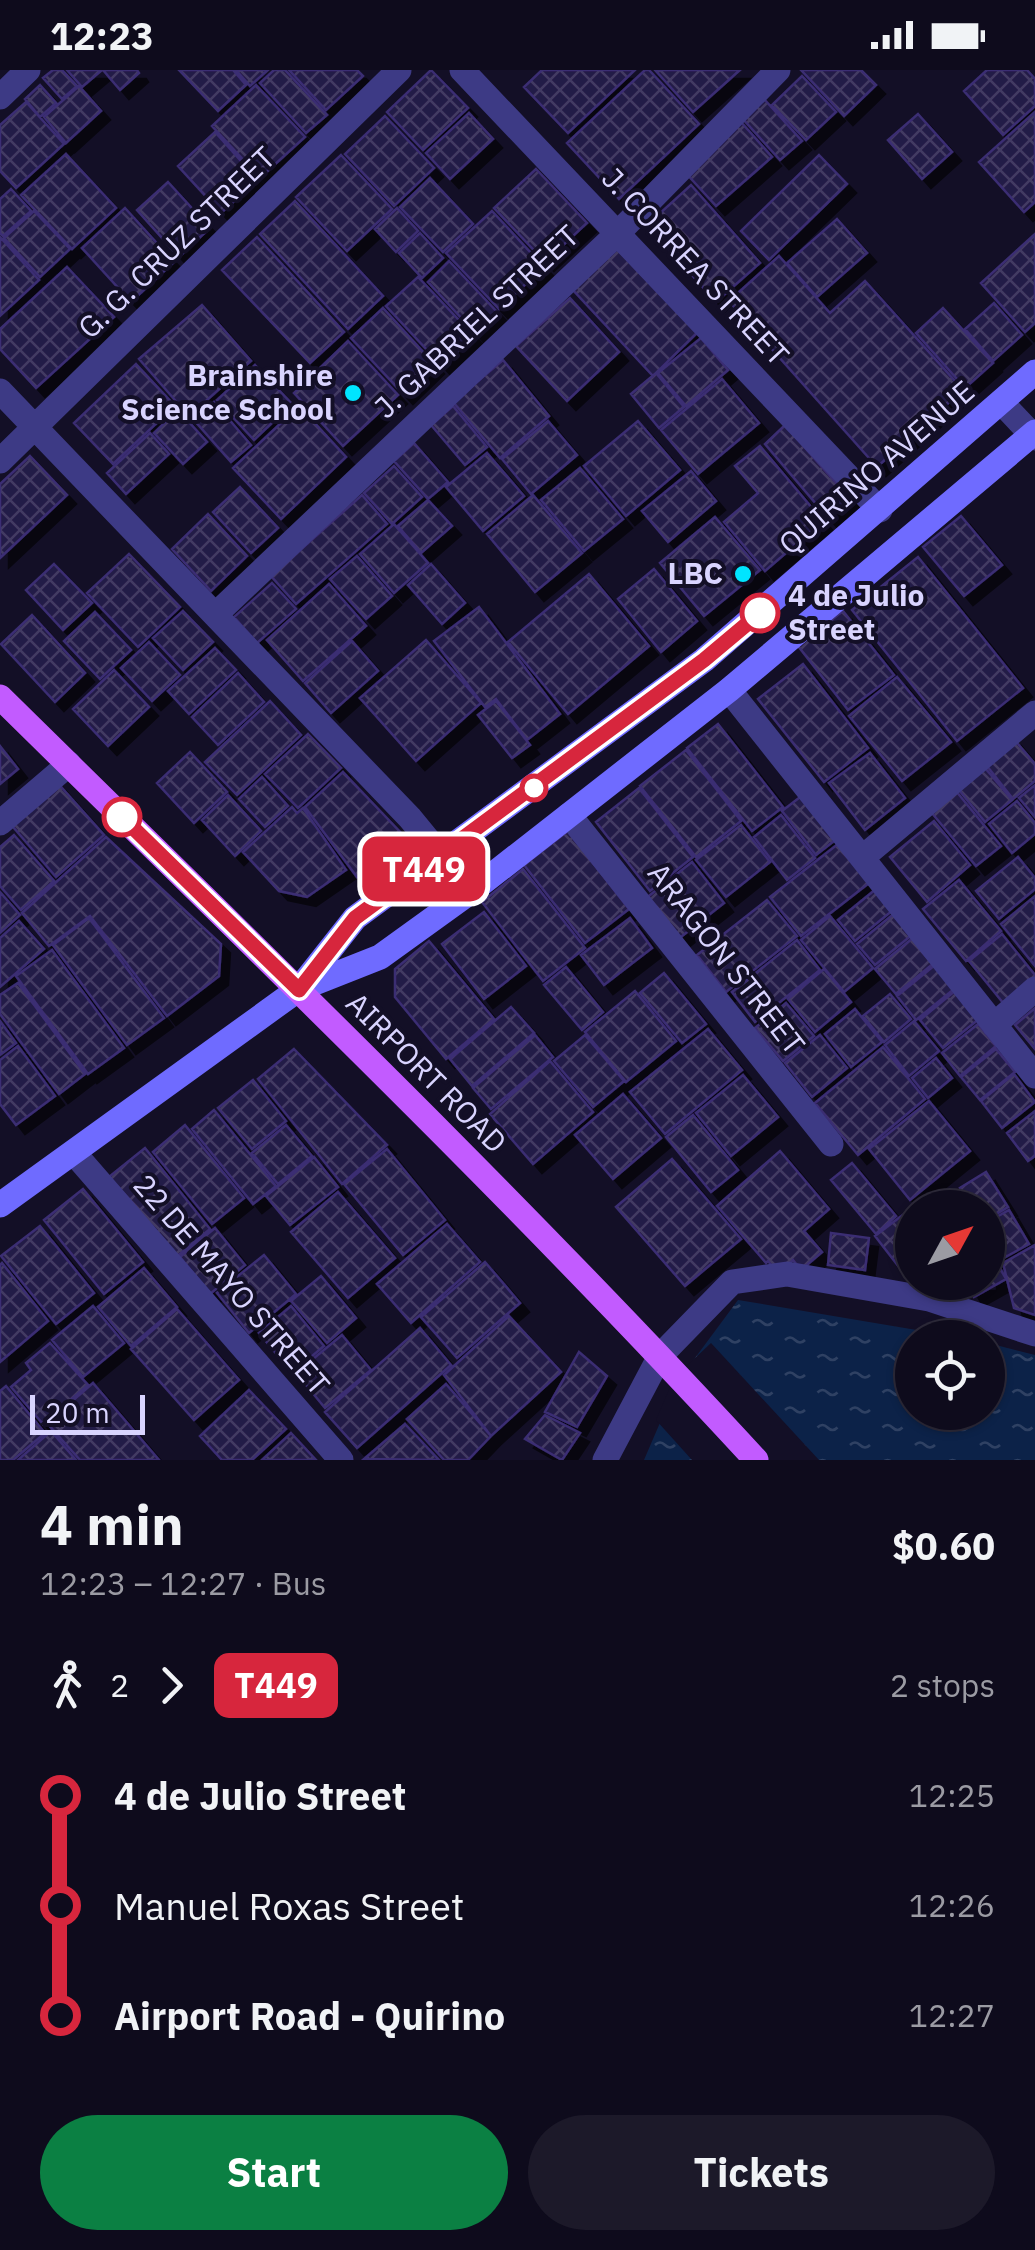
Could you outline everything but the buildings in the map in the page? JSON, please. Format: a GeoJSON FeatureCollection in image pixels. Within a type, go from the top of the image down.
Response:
{"type":"FeatureCollection","features":[{"type":"Feature","properties":{"kind":"main road","name":"QUIRINO AVENUE"},"geometry":{"type":"LineString","coordinates":[[299,990],[355,918],[704,660],[1035,372]]}},
{"type":"Feature","properties":{"kind":"main road","name":"QUIRINO AVENUE"},"geometry":{"type":"LineString","coordinates":[[0,1205],[299,990],[380,957],[729,690],[1034,435]]}},
{"type":"Feature","properties":{"kind":"main road","name":"AIRPORT ROAD"},"geometry":{"type":"LineString","coordinates":[[0,696],[299,990],[668,1365],[756,1460]]}},
{"type":"Feature","properties":{"kind":"street"},"geometry":{"type":"LineString","coordinates":[[0,97],[28,70]]}},
{"type":"Feature","properties":{"kind":"street","name":"G. G. CRUZ STREET"},"geometry":{"type":"LineString","coordinates":[[0,462],[399,70]]}},
{"type":"Feature","properties":{"kind":"street","name":"J. CORREA STREET"},"geometry":{"type":"LineString","coordinates":[[462,70],[880,510]]}},
{"type":"Feature","properties":{"kind":"street","name":"J. GABRIEL STREET"},"geometry":{"type":"LineString","coordinates":[[215,615],[618,233],[778,70]]}},
{"type":"Feature","properties":{"kind":"street"},"geometry":{"type":"LineString","coordinates":[[0,392],[410,818],[442,857]]}},
{"type":"Feature","properties":{"kind":"street"},"geometry":{"type":"LineString","coordinates":[[1002,403],[1034,435]]}},
{"type":"Feature","properties":{"kind":"street"},"geometry":{"type":"LineString","coordinates":[[729,690],[1035,1076]]}},
{"type":"Feature","properties":{"kind":"street"},"geometry":{"type":"LineString","coordinates":[[863,857],[1035,714]]}},
{"type":"Feature","properties":{"kind":"street"},"geometry":{"type":"LineString","coordinates":[[0,823],[69,764]]}},
{"type":"Feature","properties":{"kind":"street","name":"ARAGON STREET"},"geometry":{"type":"LineString","coordinates":[[569,815],[830,1144]]}},
{"type":"Feature","properties":{"kind":"street"},"geometry":{"type":"LineString","coordinates":[[994,1025],[1035,989]]}},
{"type":"Feature","properties":{"kind":"street","name":"22 DE MAYO STREET"},"geometry":{"type":"LineString","coordinates":[[74,1153],[341,1460]]}},
{"type":"Feature","properties":{"kind":"street"},"geometry":{"type":"LineString","coordinates":[[605,1460],[668,1365],[732,1282],[787,1274],[929,1299],[1035,1334]]}},
{"type":"Feature","properties":{"kind":"water"},"geometry":{"type":"Polygon","coordinates":[[[738,1300],[895,1326],[895,1430],[1005,1430],[1005,1347],[1035,1355],[1035,1460],[644,1460],[678,1381],[738,1300]]]}},
{"type":"Feature","properties":{"kind":"pier"},"geometry":{"type":"Polygon","coordinates":[[[711,1343],[819,1460],[692,1460],[656,1420],[674,1378],[711,1343]]]}},
{"type":"Feature","properties":{"kind":"bus line","name":"T449"},"geometry":{"type":"LineString","coordinates":[[122,817],[299,990],[355,918],[704,660],[760,613]]}},
{"type":"Feature","properties":{"kind":"place","name":"Brainshire Science School"},"geometry":{"type":"Point","coordinates":[353,393]}},
{"type":"Feature","properties":{"kind":"place","name":"LBC"},"geometry":{"type":"Point","coordinates":[743,574]}},
{"type":"Feature","properties":{"kind":"place","name":"4 de Julio Street"},"geometry":{"type":"Point","coordinates":[760,613]}}]}
